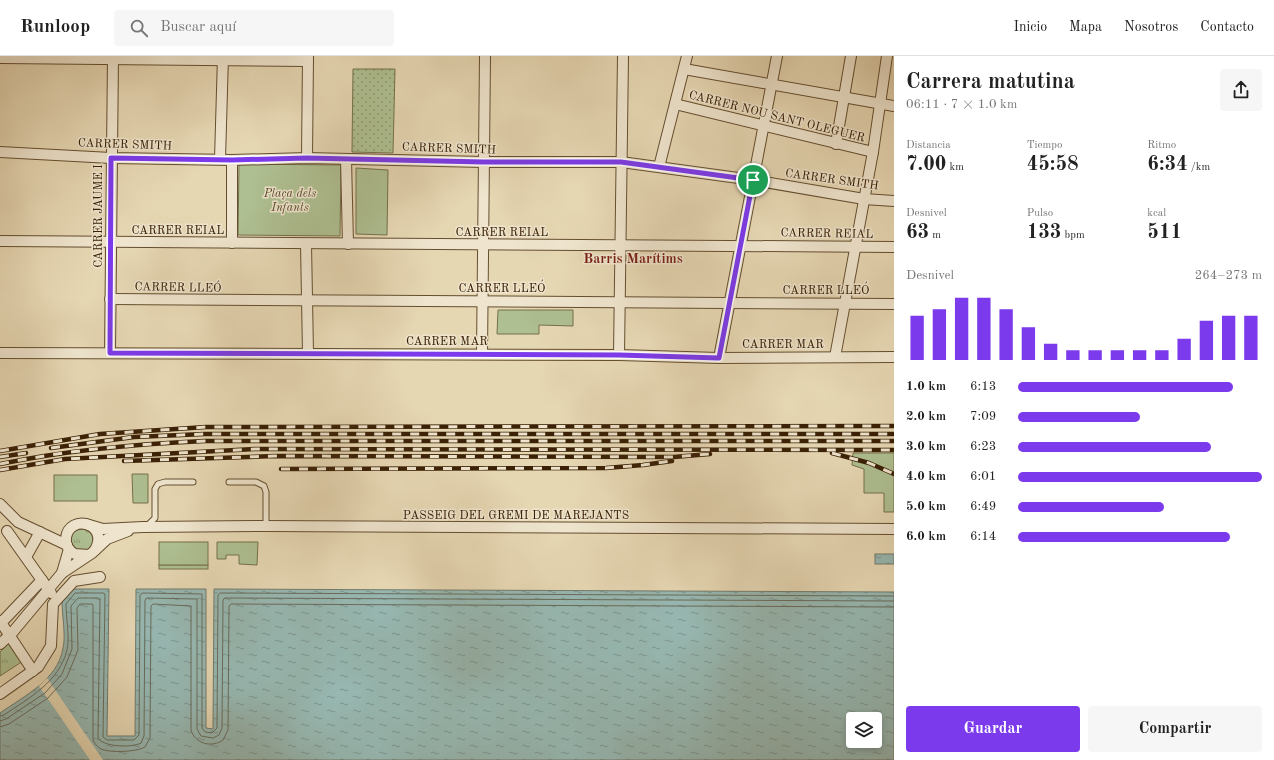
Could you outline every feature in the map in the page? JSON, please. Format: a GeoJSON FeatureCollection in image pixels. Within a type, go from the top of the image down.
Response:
{"type":"FeatureCollection","features":[{"type":"Feature","properties":{"kind":"street"},"geometry":{"type":"LineString","coordinates":[[482,354],[485,56]]}},
{"type":"Feature","properties":{"kind":"street"},"geometry":{"type":"LineString","coordinates":[[619,355],[623,56]]}},
{"type":"Feature","properties":{"kind":"street"},"geometry":{"type":"LineString","coordinates":[[659,167],[688,56]]}},
{"type":"Feature","properties":{"kind":"street"},"geometry":{"type":"LineString","coordinates":[[719,358],[776,56]]}},
{"type":"Feature","properties":{"kind":"street"},"geometry":{"type":"LineString","coordinates":[[836,144],[851,56]]}},
{"type":"Feature","properties":{"kind":"street"},"geometry":{"type":"LineString","coordinates":[[835,357],[864,199],[887,56]]}},
{"type":"Feature","properties":{"kind":"street"},"geometry":{"type":"LineString","coordinates":[[0,58],[308,58],[307,158]]}},
{"type":"Feature","properties":{"kind":"street","name":"CARRER JAUME I"},"geometry":{"type":"LineString","coordinates":[[110,353],[113,58]]}},
{"type":"Feature","properties":{"kind":"street"},"geometry":{"type":"LineString","coordinates":[[220,159],[223,58]]}},
{"type":"Feature","properties":{"kind":"street"},"geometry":{"type":"LineString","coordinates":[[684,68],[772,83],[843,98],[894,106]]}},
{"type":"Feature","properties":{"kind":"street","name":"CARRER NOU SANT OLEGUER"},"geometry":{"type":"LineString","coordinates":[[675,104],[763,127],[872,152]]}},
{"type":"Feature","properties":{"kind":"street","name":"CARRER SMITH"},"geometry":{"type":"LineString","coordinates":[[0,152],[111,158],[232,160],[307,158],[483,162],[621,162],[753,180],[864,199],[894,201]]}},
{"type":"Feature","properties":{"kind":"street"},"geometry":{"type":"LineString","coordinates":[[346,159],[348,244]]}},
{"type":"Feature","properties":{"kind":"street"},"geometry":{"type":"LineString","coordinates":[[232,160],[232,243]]}},
{"type":"Feature","properties":{"kind":"street","name":"CARRER REIAL"},"geometry":{"type":"LineString","coordinates":[[0,241],[894,247]]}},
{"type":"Feature","properties":{"kind":"street"},"geometry":{"type":"LineString","coordinates":[[306,244],[308,353]]}},
{"type":"Feature","properties":{"kind":"street","name":"CARRER LLEÓ"},"geometry":{"type":"LineString","coordinates":[[110,299],[307,301],[620,301],[894,304]]}},
{"type":"Feature","properties":{"kind":"street","name":"CARRER MAR"},"geometry":{"type":"LineString","coordinates":[[0,353],[482,354],[619,355],[719,358],[894,357]]}},
{"type":"Feature","properties":{"kind":"street"},"geometry":{"type":"LineString","coordinates":[[0,504],[18,522],[43,533],[68,547],[79,556],[92,552],[98,545],[98,535],[91,526],[86,524],[43,533],[26,557]]}},
{"type":"Feature","properties":{"kind":"street"},"geometry":{"type":"LineString","coordinates":[[18,522],[4,534],[26,557],[56,601]]}},
{"type":"Feature","properties":{"kind":"street","name":"PASSEIG DEL GREMI DE MAREJANTS"},"geometry":{"type":"LineString","coordinates":[[86,524],[103,529],[141,527],[266,526],[894,529]]}},
{"type":"Feature","properties":{"kind":"street"},"geometry":{"type":"LineString","coordinates":[[62,574],[68,547],[66,537],[72,527]]}},
{"type":"Feature","properties":{"kind":"street","name":"PASSEIG DEL GREMI DE MAREJANTS"},"geometry":{"type":"LineString","coordinates":[[0,644],[62,574],[107,539],[141,527]]}},
{"type":"Feature","properties":{"kind":"street"},"geometry":{"type":"LineString","coordinates":[[0,694],[38,667],[51,646],[53,604],[74,581],[100,576]]}},
{"type":"Feature","properties":{"kind":"street"},"geometry":{"type":"LineString","coordinates":[[33,671],[1,622],[42,580]]}},
{"type":"Feature","properties":{"kind":"lane"},"geometry":{"type":"LineString","coordinates":[[141,527],[153,522],[155,518],[155,490],[158,484],[165,482],[193,482]]}},
{"type":"Feature","properties":{"kind":"lane"},"geometry":{"type":"LineString","coordinates":[[228,482],[256,482],[264,486],[266,492],[266,526]]}},
{"type":"Feature","properties":{"kind":"green space"},"geometry":{"type":"Polygon","coordinates":[[[353,69],[395,69],[393,153],[352,152],[353,69]]]}},
{"type":"Feature","properties":{"kind":"green space","name":"Plaça dels Infants"},"geometry":{"type":"Polygon","coordinates":[[[239,164],[341,165],[340,236],[238,235],[239,164]]]}},
{"type":"Feature","properties":{"kind":"green space"},"geometry":{"type":"Polygon","coordinates":[[[356,168],[388,170],[387,235],[356,234],[356,168]]]}},
{"type":"Feature","properties":{"kind":"green space"},"geometry":{"type":"Polygon","coordinates":[[[498,310],[573,310],[573,326],[539,325],[539,334],[497,334],[498,310]]]}},
{"type":"Feature","properties":{"kind":"green space"},"geometry":{"type":"Polygon","coordinates":[[[853,453],[894,453],[894,512],[884,512],[884,493],[864,493],[864,469],[852,465],[853,453]]]}},
{"type":"Feature","properties":{"kind":"green space"},"geometry":{"type":"Polygon","coordinates":[[[132,474],[148,474],[148,503],[133,503],[132,474]]]}},
{"type":"Feature","properties":{"kind":"green space"},"geometry":{"type":"Polygon","coordinates":[[[54,475],[97,475],[97,501],[54,501],[54,475]]]}},
{"type":"Feature","properties":{"kind":"green space"},"geometry":{"type":"Polygon","coordinates":[[[82,529],[90,532],[93,540],[90,548],[82,551],[74,548],[71,540],[74,532],[82,529]]]}},
{"type":"Feature","properties":{"kind":"green space"},"geometry":{"type":"Polygon","coordinates":[[[159,542],[208,542],[208,565],[159,565],[159,542]]]}},
{"type":"Feature","properties":{"kind":"green space"},"geometry":{"type":"Polygon","coordinates":[[[217,542],[258,542],[257,565],[239,564],[239,555],[226,555],[226,559],[217,559],[217,542]]]}},
{"type":"Feature","properties":{"kind":"green space"},"geometry":{"type":"Polygon","coordinates":[[[159,565],[208,565],[208,569],[159,569],[159,565]]]}},
{"type":"Feature","properties":{"kind":"green space"},"geometry":{"type":"Polygon","coordinates":[[[10,642],[23,661],[0,676],[0,652],[10,642]]]}},
{"type":"Feature","properties":{"kind":"water"},"geometry":{"type":"Polygon","coordinates":[[[875,554],[894,554],[894,564],[875,564],[875,554]]]}},
{"type":"Feature","properties":{"kind":"water"},"geometry":{"type":"Polygon","coordinates":[[[72,589],[109,589],[107,736],[135,736],[136,589],[206,589],[206,728],[213,729],[214,589],[894,592],[894,760],[0,760],[0,713],[39,686],[47,678],[60,659],[64,638],[62,602],[72,589]]]}},
{"type":"Feature","properties":{"kind":"pier"},"geometry":{"type":"Polygon","coordinates":[[[47,678],[103,760],[90,760],[39,686],[47,678]]]}},
{"type":"Feature","properties":{"kind":"railway"},"geometry":{"type":"LineString","coordinates":[[0,451],[100,434],[206,427],[894,426]]}},
{"type":"Feature","properties":{"kind":"railway"},"geometry":{"type":"LineString","coordinates":[[51,448],[134,437],[205,434],[894,434]]}},
{"type":"Feature","properties":{"kind":"railway"},"geometry":{"type":"LineString","coordinates":[[0,464],[102,448],[205,441],[894,441]]}},
{"type":"Feature","properties":{"kind":"railway"},"geometry":{"type":"LineString","coordinates":[[0,470],[65,459],[255,449],[894,450]]}},
{"type":"Feature","properties":{"kind":"railway"},"geometry":{"type":"LineString","coordinates":[[0,457],[26,453]]}},
{"type":"Feature","properties":{"kind":"railway"},"geometry":{"type":"LineString","coordinates":[[832,453],[869,463],[894,474]]}},
{"type":"Feature","properties":{"kind":"railway"},"geometry":{"type":"LineString","coordinates":[[124,461],[275,456],[674,457],[710,454]]}},
{"type":"Feature","properties":{"kind":"railway"},"geometry":{"type":"LineString","coordinates":[[281,469],[606,468],[672,461]]}},
{"type":"Feature","properties":{"kind":"district","name":"Barris Marítims"},"geometry":{"type":"Point","coordinates":[633,258]}},
{"type":"Feature","properties":{"kind":"route"},"geometry":{"type":"LineString","coordinates":[[111,158],[232,160],[307,158],[483,162],[621,162],[753,180],[719,358],[619,355],[110,353],[111,158]]}}]}
